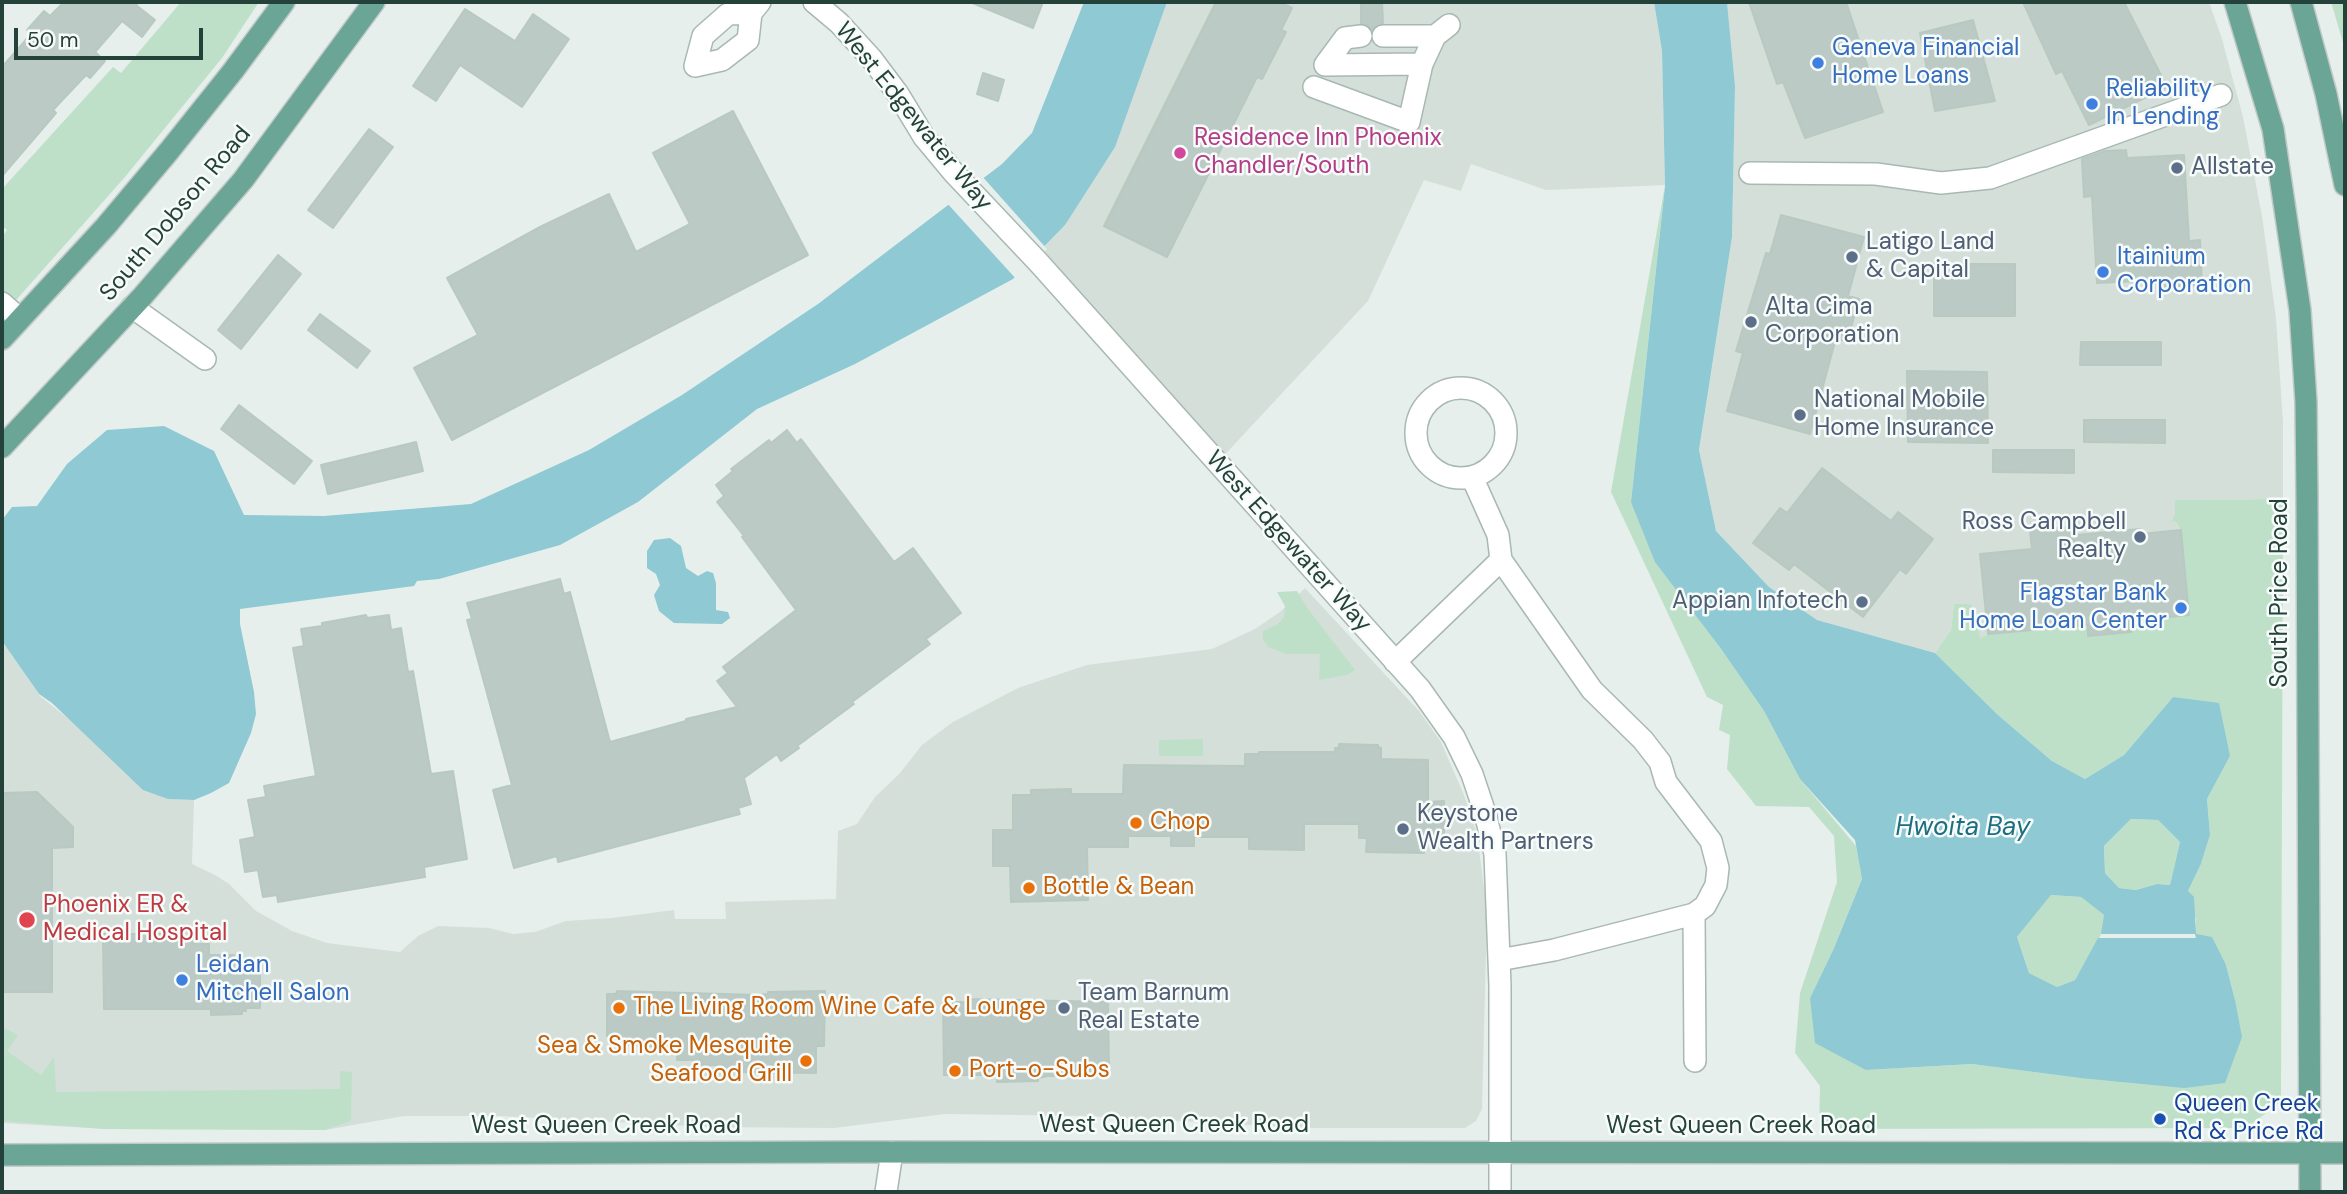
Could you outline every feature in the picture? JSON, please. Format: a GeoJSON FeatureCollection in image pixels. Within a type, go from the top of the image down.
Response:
{"type":"FeatureCollection","features":[{"type":"Feature","properties":{"kind":"main road","name":"South Dobson Road"},"geometry":{"type":"LineString","coordinates":[[2,339],[106,226],[169,151],[284,2]]}},
{"type":"Feature","properties":{"kind":"main road","name":"South Dobson Road"},"geometry":{"type":"LineString","coordinates":[[2,447],[132,307],[243,180],[374,2]]}},
{"type":"Feature","properties":{"kind":"main road","name":"South Price Road"},"geometry":{"type":"LineString","coordinates":[[2235,2],[2273,129],[2289,225],[2301,323],[2306,402],[2310,1192]]}},
{"type":"Feature","properties":{"kind":"main road"},"geometry":{"type":"LineString","coordinates":[[2301,2],[2326,94],[2345,185]]}},
{"type":"Feature","properties":{"kind":"main road","name":"West Queen Creek Road"},"geometry":{"type":"LineString","coordinates":[[2,1155],[892,1152],[2345,1153]]}},
{"type":"Feature","properties":{"kind":"street","name":"West Edgewater Way"},"geometry":{"type":"LineString","coordinates":[[814,2],[839,23],[871,58],[924,136],[954,173],[1039,263],[1428,698],[1454,737],[1472,774],[1485,813],[1494,854],[1499,960],[1500,1192]]}},
{"type":"Feature","properties":{"kind":"street"},"geometry":{"type":"LineString","coordinates":[[1314,87],[1409,122],[1422,64],[1442,31],[1383,36]]}},
{"type":"Feature","properties":{"kind":"street"},"geometry":{"type":"LineString","coordinates":[[1361,36],[1345,38],[1325,65],[1422,64]]}},
{"type":"Feature","properties":{"kind":"street"},"geometry":{"type":"LineString","coordinates":[[1750,173],[1876,174],[1941,183],[1990,178],[2221,95]]}},
{"type":"Feature","properties":{"kind":"street"},"geometry":{"type":"LineString","coordinates":[[2,303],[20,318]]}},
{"type":"Feature","properties":{"kind":"street"},"geometry":{"type":"LineString","coordinates":[[132,307],[205,359]]}},
{"type":"Feature","properties":{"kind":"street"},"geometry":{"type":"LineString","coordinates":[[1447,390],[1476,390],[1488,397],[1498,408],[1504,421],[1506,435],[1503,449],[1496,461],[1485,471],[1472,477],[1457,478],[1442,474],[1429,465],[1420,452],[1416,437],[1417,421],[1434,396],[1447,390]]}},
{"type":"Feature","properties":{"kind":"street"},"geometry":{"type":"LineString","coordinates":[[1472,477],[1498,536],[1501,560],[1592,690],[1643,740],[1660,762],[1666,782],[1711,841],[1718,868],[1716,885],[1704,906],[1694,914],[1590,942],[1499,960]]}},
{"type":"Feature","properties":{"kind":"street"},"geometry":{"type":"LineString","coordinates":[[1395,662],[1501,560]]}},
{"type":"Feature","properties":{"kind":"street"},"geometry":{"type":"LineString","coordinates":[[1694,914],[1695,1061]]}},
{"type":"Feature","properties":{"kind":"street"},"geometry":{"type":"LineString","coordinates":[[886,1192],[892,1152]]}},
{"type":"Feature","properties":{"kind":"shaded area"},"geometry":{"type":"Polygon","coordinates":[[[1167,2],[1654,2],[1662,51],[1665,185],[1546,190],[1471,164],[1461,191],[1424,180],[1368,301],[1217,463],[1034,258],[1065,225],[1167,2]]]}},
{"type":"Feature","properties":{"kind":"shaded area"},"geometry":{"type":"Polygon","coordinates":[[[1727,2],[2209,2],[2243,117],[2262,216],[2276,318],[2283,423],[2283,499],[2175,500],[2175,521],[2181,530],[2189,615],[2134,621],[2088,636],[2087,625],[1988,634],[1979,638],[1954,604],[1951,630],[1935,653],[1817,620],[1769,587],[1716,531],[1699,451],[1732,237],[1735,86],[1727,2]]]}},
{"type":"Feature","properties":{"kind":"shaded area"},"geometry":{"type":"Polygon","coordinates":[[[1305,588],[1419,711],[1441,742],[1464,795],[1477,834],[1487,911],[1482,1109],[1476,1121],[1465,1128],[1307,1128],[1087,1116],[945,1114],[834,1128],[709,1127],[500,1116],[404,1116],[325,1130],[107,1129],[2,1123],[2,641],[40,696],[168,799],[194,800],[192,864],[229,884],[256,911],[292,931],[327,943],[400,952],[418,936],[438,926],[489,928],[513,934],[535,932],[566,921],[674,910],[675,919],[726,919],[725,902],[836,899],[838,831],[857,824],[875,797],[900,773],[922,745],[953,722],[1018,688],[1087,665],[1212,649],[1255,629],[1280,612],[1305,588]]]}},
{"type":"Feature","properties":{"kind":"green space"},"geometry":{"type":"Polygon","coordinates":[[[181,2],[259,2],[222,58],[125,177],[2,316],[2,237],[7,230],[2,226],[2,189],[113,67],[121,73],[181,2]]]}},
{"type":"Feature","properties":{"kind":"green space"},"geometry":{"type":"Polygon","coordinates":[[[2331,2],[2345,2],[2345,49],[2331,2]]]}},
{"type":"Feature","properties":{"kind":"green space"},"geometry":{"type":"Polygon","coordinates":[[[1665,185],[1631,502],[1719,646],[1764,711],[1800,779],[1856,846],[1862,879],[1810,998],[1866,1070],[1972,1064],[2080,1078],[2235,1000],[2226,965],[2195,934],[2196,920],[2188,891],[2201,864],[2210,835],[2207,799],[2230,756],[2173,697],[2124,755],[2085,779],[2052,761],[1998,715],[1935,653],[1951,630],[1954,604],[1971,604],[1980,638],[1988,634],[2088,624],[2088,635],[2129,612],[2135,621],[2189,615],[2181,530],[2175,521],[2171,522],[2175,515],[2175,500],[2283,499],[2281,1102],[2246,1128],[1819,1129],[1820,1086],[1795,1053],[1800,993],[1837,882],[1834,836],[1809,807],[1756,806],[1727,769],[1730,735],[1719,730],[1723,705],[1707,697],[1611,492],[1665,185]]]}},
{"type":"Feature","properties":{"kind":"green space"},"geometry":{"type":"Polygon","coordinates":[[[1297,591],[1355,670],[1347,675],[1319,680],[1320,654],[1286,654],[1268,647],[1263,639],[1263,631],[1278,624],[1284,617],[1285,606],[1277,592],[1297,591]]]}},
{"type":"Feature","properties":{"kind":"green space"},"geometry":{"type":"Polygon","coordinates":[[[1203,739],[1203,756],[1159,756],[1159,740],[1203,739]]]}},
{"type":"Feature","properties":{"kind":"green space"},"geometry":{"type":"Polygon","coordinates":[[[2131,819],[2158,820],[2180,842],[2170,885],[2157,884],[2136,890],[2119,888],[2105,873],[2104,846],[2131,819]]]}},
{"type":"Feature","properties":{"kind":"green space"},"geometry":{"type":"Polygon","coordinates":[[[2051,895],[2081,897],[2104,915],[2103,931],[2075,980],[2057,987],[2029,973],[2017,937],[2051,895]]]}},
{"type":"Feature","properties":{"kind":"green space"},"geometry":{"type":"Polygon","coordinates":[[[2,1027],[18,1035],[7,1051],[41,1075],[54,1057],[56,1092],[340,1089],[340,1071],[352,1072],[351,1121],[325,1130],[104,1129],[2,1121],[2,1027]]]}},
{"type":"Feature","properties":{"kind":"water"},"geometry":{"type":"Polygon","coordinates":[[[1084,2],[1167,2],[1115,147],[1065,225],[1013,279],[855,364],[757,409],[638,502],[560,545],[439,579],[417,581],[414,586],[240,609],[240,624],[256,714],[251,733],[229,783],[194,800],[168,799],[143,790],[52,703],[39,694],[2,641],[2,520],[12,507],[37,506],[67,464],[107,430],[164,426],[214,451],[244,515],[324,516],[471,504],[589,450],[682,395],[818,304],[1002,164],[1032,133],[1084,2]]]}},
{"type":"Feature","properties":{"kind":"water","name":"Hwoita Bay"},"geometry":{"type":"Polygon","coordinates":[[[1654,2],[1727,2],[1735,86],[1732,237],[1699,450],[1716,531],[1769,587],[1817,620],[1935,653],[1998,715],[2052,761],[2085,779],[2124,755],[2173,697],[2219,703],[2230,756],[2207,799],[2210,835],[2201,864],[2188,891],[2194,897],[2196,934],[2212,937],[2226,965],[2235,1000],[2242,1037],[2225,1083],[2184,1088],[1972,1064],[1866,1070],[1815,1043],[1810,998],[1862,879],[1855,840],[1800,779],[1764,711],[1655,562],[1631,502],[1665,186],[1662,51],[1654,2]],[[2131,819],[2104,846],[2105,873],[2119,888],[2136,890],[2157,884],[2170,885],[2180,842],[2158,820],[2131,819]],[[2051,895],[2017,937],[2029,973],[2057,987],[2075,980],[2098,938],[2196,938],[2195,934],[2101,934],[2104,915],[2081,897],[2051,895]]]}},
{"type":"Feature","properties":{"kind":"water"},"geometry":{"type":"Polygon","coordinates":[[[670,538],[681,546],[686,568],[698,576],[707,571],[713,573],[716,583],[716,610],[728,612],[730,618],[722,624],[674,623],[659,611],[654,595],[660,585],[656,574],[647,568],[647,551],[654,540],[670,538]]]}},
{"type":"Feature","properties":{"kind":"pier"},"geometry":{"type":"Polygon","coordinates":[[[981,175],[1047,249],[1017,280],[946,202],[981,175]]]}},
{"type":"Feature","properties":{"kind":"building"},"geometry":{"type":"Polygon","coordinates":[[[64,2],[139,2],[136,5],[155,20],[142,37],[122,21],[95,52],[105,61],[90,78],[86,75],[53,110],[56,113],[2,176],[2,67],[32,33],[27,30],[44,11],[50,16],[64,2]]]}},
{"type":"Feature","properties":{"kind":"building"},"geometry":{"type":"Polygon","coordinates":[[[970,2],[1043,2],[1033,28],[970,2]]]}},
{"type":"Feature","properties":{"kind":"building","name":"Residence Inn Phoenix Chandler/South"},"geometry":{"type":"Polygon","coordinates":[[[1216,2],[1279,2],[1292,8],[1281,30],[1286,32],[1262,79],[1257,77],[1167,257],[1104,226],[1216,2]]]}},
{"type":"Feature","properties":{"kind":"building"},"geometry":{"type":"Polygon","coordinates":[[[1361,2],[1382,2],[1383,23],[1372,29],[1361,23],[1361,2]]]}},
{"type":"Feature","properties":{"kind":"building","name":"Geneva Financial Home Loans"},"geometry":{"type":"Polygon","coordinates":[[[1749,2],[1846,2],[1883,112],[1805,138],[1783,82],[1777,84],[1749,2]]]}},
{"type":"Feature","properties":{"kind":"building"},"geometry":{"type":"Polygon","coordinates":[[[2023,2],[2124,2],[2167,87],[2089,125],[2062,71],[2056,74],[2023,2]]]}},
{"type":"Feature","properties":{"kind":"building"},"geometry":{"type":"Polygon","coordinates":[[[465,9],[515,41],[533,14],[569,39],[522,107],[460,65],[436,101],[413,86],[465,9]]]}},
{"type":"Feature","properties":{"kind":"building"},"geometry":{"type":"Polygon","coordinates":[[[1973,20],[1995,101],[1935,111],[1920,33],[1973,20]]]}},
{"type":"Feature","properties":{"kind":"building"},"geometry":{"type":"Polygon","coordinates":[[[983,73],[1004,80],[998,101],[977,94],[983,73]]]}},
{"type":"Feature","properties":{"kind":"building"},"geometry":{"type":"Polygon","coordinates":[[[733,111],[808,255],[452,440],[414,368],[478,335],[447,278],[540,227],[609,194],[636,252],[690,224],[653,153],[733,111]]]}},
{"type":"Feature","properties":{"kind":"building"},"geometry":{"type":"Polygon","coordinates":[[[369,129],[393,147],[333,228],[308,210],[369,129]]]}},
{"type":"Feature","properties":{"kind":"building"},"geometry":{"type":"Polygon","coordinates":[[[2126,150],[2127,158],[2184,155],[2189,241],[2200,240],[2202,285],[2158,287],[2158,280],[2097,283],[2092,196],[2084,197],[2082,159],[2105,151],[2126,150]]]}},
{"type":"Feature","properties":{"kind":"building"},"geometry":{"type":"Polygon","coordinates":[[[1781,215],[1864,237],[1848,296],[1859,299],[1847,342],[1836,338],[1810,434],[1727,411],[1743,353],[1736,351],[1766,253],[1770,254],[1781,215]]]}},
{"type":"Feature","properties":{"kind":"building"},"geometry":{"type":"Polygon","coordinates":[[[278,255],[301,274],[241,349],[218,330],[278,255]]]}},
{"type":"Feature","properties":{"kind":"building"},"geometry":{"type":"Polygon","coordinates":[[[1934,264],[2015,264],[2015,316],[1934,316],[1934,264]]]}},
{"type":"Feature","properties":{"kind":"building"},"geometry":{"type":"Polygon","coordinates":[[[320,314],[370,351],[357,368],[308,330],[320,314]]]}},
{"type":"Feature","properties":{"kind":"building"},"geometry":{"type":"Polygon","coordinates":[[[2081,342],[2161,342],[2161,365],[2080,365],[2081,342]]]}},
{"type":"Feature","properties":{"kind":"building"},"geometry":{"type":"Polygon","coordinates":[[[1907,371],[1987,372],[1988,443],[1908,442],[1907,371]]]}},
{"type":"Feature","properties":{"kind":"building"},"geometry":{"type":"Polygon","coordinates":[[[239,405],[312,461],[294,484],[221,429],[239,405]]]}},
{"type":"Feature","properties":{"kind":"building"},"geometry":{"type":"Polygon","coordinates":[[[2084,420],[2165,420],[2165,443],[2084,442],[2084,420]]]}},
{"type":"Feature","properties":{"kind":"building"},"geometry":{"type":"Polygon","coordinates":[[[787,430],[797,443],[801,439],[894,562],[913,548],[961,613],[926,639],[930,644],[852,702],[854,704],[797,746],[799,748],[781,761],[777,754],[744,778],[751,804],[738,808],[740,814],[558,862],[557,856],[514,868],[493,790],[512,785],[467,620],[472,619],[467,603],[560,579],[564,594],[570,592],[610,742],[737,707],[717,681],[728,673],[723,667],[796,610],[717,502],[724,496],[716,485],[733,471],[731,469],[787,430]]]}},
{"type":"Feature","properties":{"kind":"building"},"geometry":{"type":"Polygon","coordinates":[[[416,442],[423,471],[328,494],[321,465],[416,442]]]}},
{"type":"Feature","properties":{"kind":"building"},"geometry":{"type":"Polygon","coordinates":[[[1993,450],[2074,450],[2074,473],[1993,472],[1993,450]]]}},
{"type":"Feature","properties":{"kind":"building"},"geometry":{"type":"Polygon","coordinates":[[[1822,468],[1891,521],[1898,512],[1933,539],[1906,574],[1900,569],[1863,617],[1794,564],[1789,570],[1753,543],[1780,508],[1787,513],[1822,468]]]}},
{"type":"Feature","properties":{"kind":"building"},"geometry":{"type":"Polygon","coordinates":[[[2076,526],[2077,535],[2140,529],[2140,534],[2181,530],[2189,615],[2130,621],[2131,632],[2088,636],[2088,625],[1988,634],[1980,554],[2032,549],[2030,531],[2076,526]]]}},
{"type":"Feature","properties":{"kind":"building"},"geometry":{"type":"Polygon","coordinates":[[[366,615],[367,618],[389,615],[391,630],[401,628],[408,672],[413,671],[431,774],[453,771],[467,859],[424,867],[425,877],[278,902],[277,895],[263,897],[258,870],[245,872],[240,840],[255,837],[248,800],[266,797],[264,786],[316,776],[293,648],[304,646],[301,629],[366,615]]]}},
{"type":"Feature","properties":{"kind":"building"},"geometry":{"type":"Polygon","coordinates":[[[1339,744],[1378,745],[1381,748],[1381,759],[1428,760],[1428,802],[1444,801],[1444,835],[1430,834],[1430,839],[1424,839],[1424,853],[1366,852],[1367,838],[1359,838],[1359,824],[1304,824],[1304,850],[1249,849],[1249,837],[1194,837],[1194,846],[1171,846],[1171,836],[1128,836],[1128,847],[1087,847],[1088,900],[1011,902],[1010,866],[993,866],[993,830],[1013,830],[1013,795],[1031,795],[1031,790],[1071,789],[1071,794],[1123,794],[1124,765],[1245,766],[1245,754],[1335,752],[1339,744]]]}},
{"type":"Feature","properties":{"kind":"building","name":"Phoenix ER & Medical Hospital"},"geometry":{"type":"Polygon","coordinates":[[[37,792],[73,827],[73,847],[52,848],[52,992],[2,992],[2,793],[37,792]]]}},
{"type":"Feature","properties":{"kind":"building","name":"Leidan Mitchell Salon"},"geometry":{"type":"Polygon","coordinates":[[[103,934],[181,934],[181,940],[193,941],[193,944],[209,944],[209,955],[234,955],[234,968],[260,968],[260,1008],[246,1008],[242,1014],[211,1015],[211,1009],[104,1009],[103,934]]]}},
{"type":"Feature","properties":{"kind":"building"},"geometry":{"type":"Polygon","coordinates":[[[617,991],[758,995],[768,992],[825,991],[824,1046],[816,1046],[816,1073],[725,1072],[725,1065],[700,1065],[700,1060],[677,1060],[677,1050],[620,1045],[620,1036],[607,1036],[607,994],[616,994],[617,991]]]}},
{"type":"Feature","properties":{"kind":"building"},"geometry":{"type":"Polygon","coordinates":[[[968,999],[1108,1002],[1109,1075],[1048,1076],[1038,1078],[1038,1081],[997,1082],[997,1075],[944,1075],[943,1002],[969,1002],[968,999]]]}},
{"type":"Feature","properties":{"kind":"place","name":"Geneva Financial Home Loans"},"geometry":{"type":"Point","coordinates":[1818,63]}},
{"type":"Feature","properties":{"kind":"place","name":"Reliability In Lending"},"geometry":{"type":"Point","coordinates":[2092,104]}},
{"type":"Feature","properties":{"kind":"place","name":"Residence Inn Phoenix Chandler/South"},"geometry":{"type":"Point","coordinates":[1180,153]}},
{"type":"Feature","properties":{"kind":"place","name":"Allstate"},"geometry":{"type":"Point","coordinates":[2177,168]}},
{"type":"Feature","properties":{"kind":"place","name":"Latigo Land & Capital"},"geometry":{"type":"Point","coordinates":[1852,257]}},
{"type":"Feature","properties":{"kind":"place","name":"Itainium Corporation"},"geometry":{"type":"Point","coordinates":[2103,272]}},
{"type":"Feature","properties":{"kind":"place","name":"Alta Cima Corporation"},"geometry":{"type":"Point","coordinates":[1751,322]}},
{"type":"Feature","properties":{"kind":"place","name":"National Mobile Home Insurance"},"geometry":{"type":"Point","coordinates":[1800,415]}},
{"type":"Feature","properties":{"kind":"place","name":"Ross Campbell Realty"},"geometry":{"type":"Point","coordinates":[2140,537]}},
{"type":"Feature","properties":{"kind":"place","name":"Appian Infotech"},"geometry":{"type":"Point","coordinates":[1862,602]}},
{"type":"Feature","properties":{"kind":"place","name":"Flagstar Bank Home Loan Center"},"geometry":{"type":"Point","coordinates":[2181,608]}},
{"type":"Feature","properties":{"kind":"place","name":"Chop"},"geometry":{"type":"Point","coordinates":[1136,823]}},
{"type":"Feature","properties":{"kind":"place","name":"Keystone Wealth Partners"},"geometry":{"type":"Point","coordinates":[1403,829]}},
{"type":"Feature","properties":{"kind":"place","name":"Bottle & Bean"},"geometry":{"type":"Point","coordinates":[1029,888]}},
{"type":"Feature","properties":{"kind":"place","name":"Phoenix ER & Medical Hospital"},"geometry":{"type":"Point","coordinates":[27,920]}},
{"type":"Feature","properties":{"kind":"place","name":"Leidan Mitchell Salon"},"geometry":{"type":"Point","coordinates":[182,980]}},
{"type":"Feature","properties":{"kind":"place","name":"The Living Room Wine Cafe & Lounge"},"geometry":{"type":"Point","coordinates":[619,1008]}},
{"type":"Feature","properties":{"kind":"place","name":"Team Barnum Real Estate"},"geometry":{"type":"Point","coordinates":[1064,1008]}},
{"type":"Feature","properties":{"kind":"place","name":"Sea & Smoke Mesquite Seafood Grill"},"geometry":{"type":"Point","coordinates":[806,1061]}},
{"type":"Feature","properties":{"kind":"place","name":"Port-o-Subs"},"geometry":{"type":"Point","coordinates":[955,1071]}},
{"type":"Feature","properties":{"kind":"place","name":"Queen Creek Rd & Price Rd"},"geometry":{"type":"Point","coordinates":[2160,1119]}}]}
